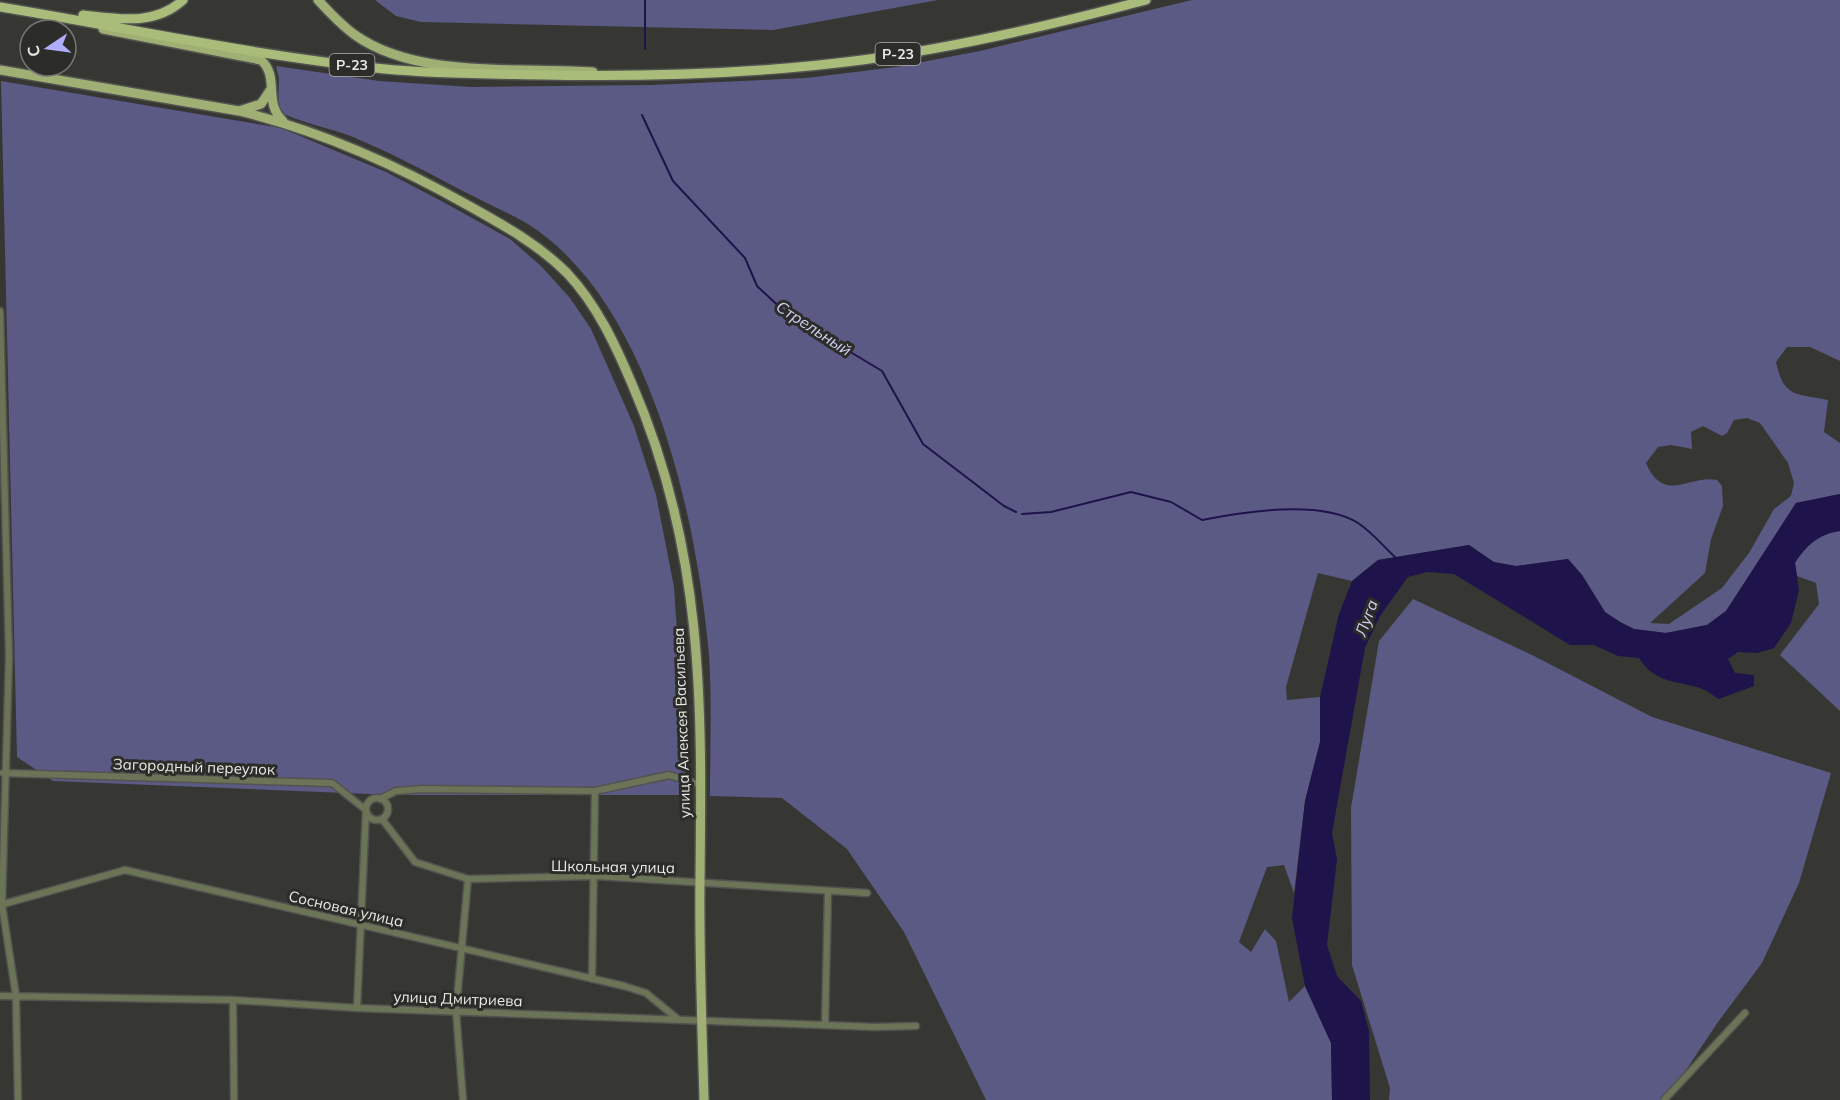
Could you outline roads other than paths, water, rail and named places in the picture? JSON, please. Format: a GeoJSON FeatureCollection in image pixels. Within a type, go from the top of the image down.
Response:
{"type":"FeatureCollection","features":[{"type":"Feature","properties":{"kind":"highway"},"geometry":{"type":"LineString","coordinates":[[0,6],[139,19],[162,13],[183,0]]}},
{"type":"Feature","properties":{"kind":"highway","name":"Р-23"},"geometry":{"type":"LineString","coordinates":[[0,6],[275,54],[384,69],[444,73],[646,75],[800,67],[881,57],[1008,34],[1146,0]]}},
{"type":"Feature","properties":{"kind":"main road"},"geometry":{"type":"LineString","coordinates":[[318,0],[341,24],[366,41],[419,62],[646,75]]}},
{"type":"Feature","properties":{"kind":"main road"},"geometry":{"type":"LineString","coordinates":[[61,17],[126,34],[255,58],[269,69],[273,108],[288,124]]}},
{"type":"Feature","properties":{"kind":"main road","name":"улица Алексея Васильева"},"geometry":{"type":"LineString","coordinates":[[0,70],[239,111],[288,124],[379,159],[510,230],[550,258],[593,306],[612,341],[643,410],[660,457],[681,540],[698,658],[702,785],[700,881],[704,1100]]}},
{"type":"Feature","properties":{"kind":"main road"},"geometry":{"type":"LineString","coordinates":[[239,111],[257,107],[271,89]]}},
{"type":"Feature","properties":{"kind":"street"},"geometry":{"type":"LineString","coordinates":[[0,310],[9,656],[3,773],[1,905],[16,996],[18,1100]]}},
{"type":"Feature","properties":{"kind":"street","name":"Загородный переулок"},"geometry":{"type":"LineString","coordinates":[[3,773],[332,783],[366,810]]}},
{"type":"Feature","properties":{"kind":"street"},"geometry":{"type":"LineString","coordinates":[[357,1008],[359,924],[366,810],[370,801],[396,791],[423,789],[595,791],[669,776],[702,785]]}},
{"type":"Feature","properties":{"kind":"street"},"geometry":{"type":"LineString","coordinates":[[592,979],[596,876],[595,791]]}},
{"type":"Feature","properties":{"kind":"street"},"geometry":{"type":"LineString","coordinates":[[366,810],[372,819],[382,819],[387,810],[386,803],[380,799]]}},
{"type":"Feature","properties":{"kind":"street","name":"Школьная улица"},"geometry":{"type":"LineString","coordinates":[[382,819],[415,862],[468,879],[596,876],[867,893]]}},
{"type":"Feature","properties":{"kind":"street","name":"Сосновая улица"},"geometry":{"type":"LineString","coordinates":[[1,905],[125,870],[646,993],[680,1020]]}},
{"type":"Feature","properties":{"kind":"street"},"geometry":{"type":"LineString","coordinates":[[463,1100],[456,1011],[468,879]]}},
{"type":"Feature","properties":{"kind":"street"},"geometry":{"type":"LineString","coordinates":[[825,1025],[828,891]]}},
{"type":"Feature","properties":{"kind":"street","name":"улица Дмитриева"},"geometry":{"type":"LineString","coordinates":[[0,996],[233,1000],[357,1008],[825,1025],[916,1026]]}},
{"type":"Feature","properties":{"kind":"street"},"geometry":{"type":"LineString","coordinates":[[233,1000],[234,1100]]}},
{"type":"Feature","properties":{"kind":"street"},"geometry":{"type":"LineString","coordinates":[[1664,1100],[1745,1013]]}},
{"type":"Feature","properties":{"kind":"water","name":"Луга"},"geometry":{"type":"Polygon","coordinates":[[[1840,494],[1840,531],[1825,535],[1813,542],[1795,563],[1799,590],[1791,623],[1774,648],[1757,653],[1738,652],[1728,659],[1735,673],[1754,675],[1754,686],[1719,699],[1700,688],[1657,676],[1639,658],[1618,656],[1594,645],[1570,645],[1454,574],[1427,572],[1408,577],[1380,616],[1365,648],[1332,833],[1337,859],[1327,945],[1337,976],[1361,1001],[1369,1031],[1370,1100],[1332,1100],[1331,1043],[1305,986],[1292,918],[1305,801],[1320,742],[1320,697],[1339,614],[1352,581],[1378,560],[1469,545],[1494,562],[1516,566],[1568,559],[1582,575],[1605,612],[1634,629],[1666,633],[1707,625],[1726,611],[1796,503],[1840,494]]]}},
{"type":"Feature","properties":{"kind":"waterway","name":"Стрельный"},"geometry":{"type":"LineString","coordinates":[[645,0],[645,49]]}},
{"type":"Feature","properties":{"kind":"waterway","name":"Стрельный"},"geometry":{"type":"LineString","coordinates":[[642,115],[673,181],[745,258],[757,286],[787,314],[882,371],[923,444],[1004,506],[1016,512]]}},
{"type":"Feature","properties":{"kind":"waterway","name":"Стрельный"},"geometry":{"type":"LineString","coordinates":[[1022,514],[1051,512],[1131,492],[1171,502],[1202,520],[1260,511],[1303,509],[1324,511],[1358,523],[1396,558]]}}]}
